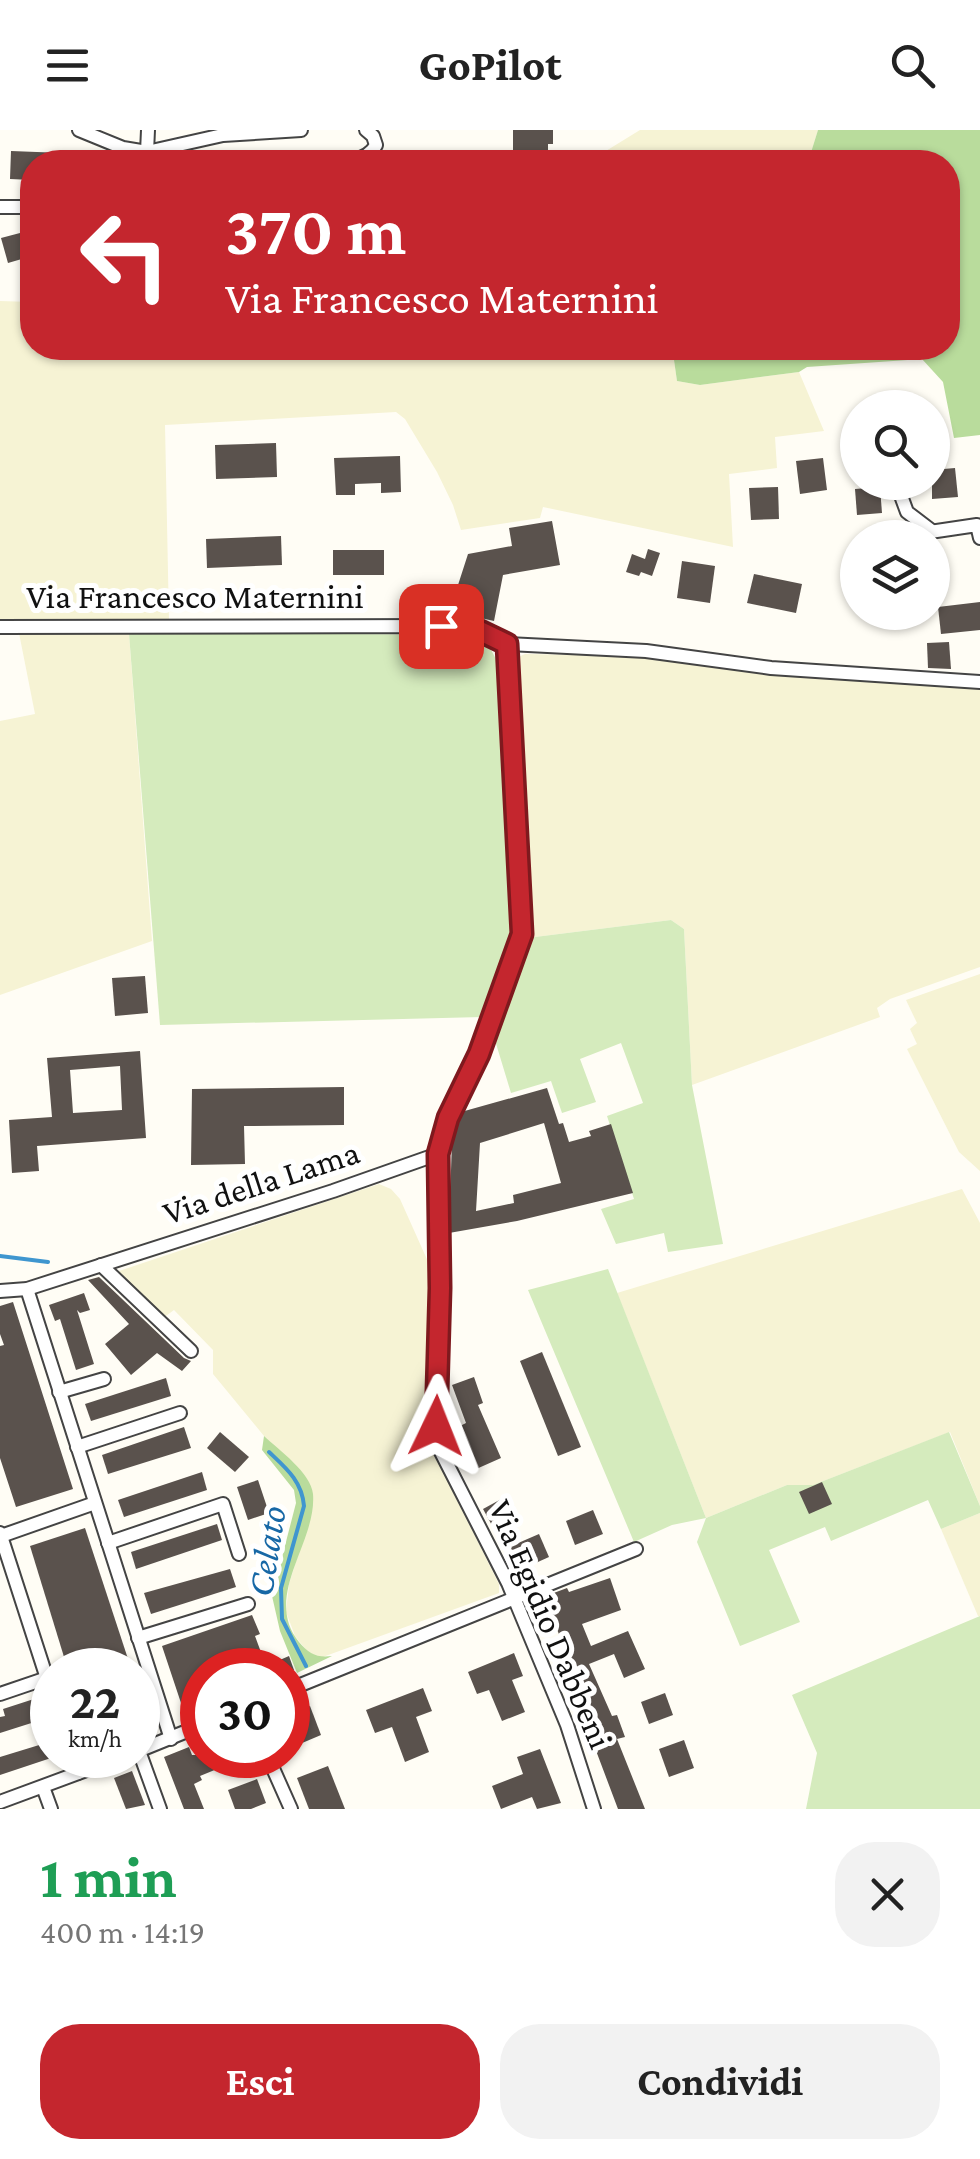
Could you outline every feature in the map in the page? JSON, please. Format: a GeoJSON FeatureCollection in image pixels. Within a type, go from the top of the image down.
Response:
{"type":"FeatureCollection","features":[{"type":"Feature","properties":{"kind":"street"},"geometry":{"type":"LineString","coordinates":[[79,130],[136,150]]}},
{"type":"Feature","properties":{"kind":"street"},"geometry":{"type":"LineString","coordinates":[[157,150],[224,135],[300,130]]}},
{"type":"Feature","properties":{"kind":"street"},"geometry":{"type":"LineString","coordinates":[[903,500],[908,512],[918,520]]}},
{"type":"Feature","properties":{"kind":"street"},"geometry":{"type":"LineString","coordinates":[[950,529],[978,525],[980,538]]}},
{"type":"Feature","properties":{"kind":"street","name":"Via Francesco Maternini"},"geometry":{"type":"LineString","coordinates":[[0,627],[441,626],[478,630],[507,644],[646,651],[771,668],[980,682]]}},
{"type":"Feature","properties":{"kind":"street","name":"Via Egidio Dabbeni"},"geometry":{"type":"LineString","coordinates":[[507,644],[522,934],[479,1054],[448,1118],[438,1154],[436,1426],[440,1450],[508,1584],[567,1726],[594,1809]]}},
{"type":"Feature","properties":{"kind":"street","name":"Via della Lama"},"geometry":{"type":"LineString","coordinates":[[0,1291],[26,1289],[438,1154]]}},
{"type":"Feature","properties":{"kind":"street"},"geometry":{"type":"LineString","coordinates":[[101,1265],[190,1351]]}},
{"type":"Feature","properties":{"kind":"street"},"geometry":{"type":"LineString","coordinates":[[26,1289],[170,1739]]}},
{"type":"Feature","properties":{"kind":"street"},"geometry":{"type":"LineString","coordinates":[[60,1392],[104,1379]]}},
{"type":"Feature","properties":{"kind":"street"},"geometry":{"type":"LineString","coordinates":[[77,1447],[180,1413]]}},
{"type":"Feature","properties":{"kind":"street"},"geometry":{"type":"LineString","coordinates":[[38,1648],[0,1534],[95,1503]]}},
{"type":"Feature","properties":{"kind":"street"},"geometry":{"type":"LineString","coordinates":[[108,1543],[223,1504],[239,1554]]}},
{"type":"Feature","properties":{"kind":"street"},"geometry":{"type":"LineString","coordinates":[[310,1680],[636,1549]]}},
{"type":"Feature","properties":{"kind":"street"},"geometry":{"type":"LineString","coordinates":[[0,1586],[16,1581]]}},
{"type":"Feature","properties":{"kind":"street"},"geometry":{"type":"LineString","coordinates":[[138,1638],[248,1604]]}},
{"type":"Feature","properties":{"kind":"street"},"geometry":{"type":"LineString","coordinates":[[0,1694],[30,1684]]}},
{"type":"Feature","properties":{"kind":"street"},"geometry":{"type":"LineString","coordinates":[[160,1743],[180,1735]]}},
{"type":"Feature","properties":{"kind":"street"},"geometry":{"type":"LineString","coordinates":[[0,1802],[67,1778]]}},
{"type":"Feature","properties":{"kind":"street"},"geometry":{"type":"LineString","coordinates":[[146,1778],[160,1809]]}},
{"type":"Feature","properties":{"kind":"street"},"geometry":{"type":"LineString","coordinates":[[277,1778],[292,1809]]}},
{"type":"Feature","properties":{"kind":"street"},"geometry":{"type":"LineString","coordinates":[[42,1787],[51,1809]]}},
{"type":"Feature","properties":{"kind":"shaded area"},"geometry":{"type":"Polygon","coordinates":[[[640,130],[818,130],[812,150],[608,150],[640,130]]]}},
{"type":"Feature","properties":{"kind":"shaded area"},"geometry":{"type":"Polygon","coordinates":[[[0,301],[20,302],[20,360],[674,360],[677,381],[700,385],[799,372],[824,431],[775,437],[777,468],[729,474],[733,547],[543,507],[540,518],[461,530],[437,472],[405,419],[396,412],[165,425],[169,621],[0,623],[0,301]]]}},
{"type":"Feature","properties":{"kind":"shaded area"},"geometry":{"type":"Polygon","coordinates":[[[19,633],[129,634],[152,941],[0,995],[0,721],[35,714],[19,633]]]}},
{"type":"Feature","properties":{"kind":"shaded area"},"geometry":{"type":"Polygon","coordinates":[[[525,654],[639,656],[771,672],[980,688],[980,967],[890,999],[877,1008],[880,1017],[692,1085],[684,929],[671,920],[527,938],[515,663],[525,654]]]}},
{"type":"Feature","properties":{"kind":"shaded area"},"geometry":{"type":"Polygon","coordinates":[[[980,974],[980,1171],[959,1152],[907,1049],[917,1044],[910,1029],[917,1023],[906,1000],[980,974]]]}},
{"type":"Feature","properties":{"kind":"shaded area"},"geometry":{"type":"Polygon","coordinates":[[[379,1184],[391,1189],[400,1199],[434,1275],[431,1448],[499,1584],[499,1593],[320,1658],[310,1653],[310,1648],[305,1648],[295,1636],[286,1612],[289,1584],[309,1520],[307,1479],[264,1436],[213,1374],[213,1350],[174,1310],[163,1318],[116,1272],[379,1184]]]}},
{"type":"Feature","properties":{"kind":"shaded area"},"geometry":{"type":"Polygon","coordinates":[[[962,1189],[980,1223],[980,1506],[950,1432],[813,1485],[787,1485],[706,1518],[617,1293],[962,1189]]]}},
{"type":"Feature","properties":{"kind":"shaded area"},"geometry":{"type":"Polygon","coordinates":[[[980,1513],[980,1616],[978,1616],[941,1529],[980,1513]]]}},
{"type":"Feature","properties":{"kind":"green space"},"geometry":{"type":"Polygon","coordinates":[[[818,130],[980,130],[980,435],[954,438],[950,390],[945,390],[943,382],[923,360],[960,360],[960,150],[812,150],[818,130]]]}},
{"type":"Feature","properties":{"kind":"green space"},"geometry":{"type":"Polygon","coordinates":[[[674,360],[908,360],[807,367],[799,372],[700,385],[677,381],[674,360]]]}},
{"type":"Feature","properties":{"kind":"green space"},"geometry":{"type":"Polygon","coordinates":[[[129,634],[477,635],[488,644],[498,663],[503,700],[515,926],[482,1017],[160,1025],[129,634]]]}},
{"type":"Feature","properties":{"kind":"green space"},"geometry":{"type":"Polygon","coordinates":[[[671,920],[684,929],[692,1085],[723,1244],[668,1252],[664,1233],[616,1244],[601,1209],[634,1199],[607,1116],[643,1103],[621,1043],[580,1059],[596,1102],[562,1113],[551,1081],[511,1093],[494,1037],[527,938],[671,920]]]}},
{"type":"Feature","properties":{"kind":"green space"},"geometry":{"type":"Polygon","coordinates":[[[608,1269],[706,1518],[672,1525],[634,1542],[528,1290],[608,1269]]]}},
{"type":"Feature","properties":{"kind":"green space"},"geometry":{"type":"Polygon","coordinates":[[[949,1432],[980,1506],[980,1513],[941,1529],[928,1500],[831,1541],[825,1527],[769,1550],[800,1622],[740,1646],[697,1542],[706,1518],[787,1485],[813,1485],[949,1432]]]}},
{"type":"Feature","properties":{"kind":"green space"},"geometry":{"type":"Polygon","coordinates":[[[264,1436],[301,1470],[313,1494],[312,1513],[286,1606],[289,1624],[305,1648],[287,1648],[272,1596],[296,1503],[294,1490],[262,1450],[264,1436]]]}},
{"type":"Feature","properties":{"kind":"green space"},"geometry":{"type":"Polygon","coordinates":[[[980,1616],[980,1809],[806,1809],[817,1753],[792,1695],[980,1616]]]}},
{"type":"Feature","properties":{"kind":"green space"},"geometry":{"type":"Polygon","coordinates":[[[310,1652],[332,1656],[310,1667],[310,1652]]]}},
{"type":"Feature","properties":{"kind":"building"},"geometry":{"type":"Polygon","coordinates":[[[513,130],[553,130],[553,144],[548,144],[548,150],[513,150],[513,130]]]}},
{"type":"Feature","properties":{"kind":"building"},"geometry":{"type":"Polygon","coordinates":[[[11,151],[20,151],[20,179],[10,179],[11,151]]]}},
{"type":"Feature","properties":{"kind":"building"},"geometry":{"type":"Polygon","coordinates":[[[20,233],[20,260],[8,263],[1,238],[20,233]]]}},
{"type":"Feature","properties":{"kind":"building"},"geometry":{"type":"Polygon","coordinates":[[[276,443],[277,477],[216,479],[215,445],[276,443]]]}},
{"type":"Feature","properties":{"kind":"building"},"geometry":{"type":"Polygon","coordinates":[[[400,456],[401,492],[381,493],[381,483],[355,484],[355,495],[336,495],[334,458],[400,456]]]}},
{"type":"Feature","properties":{"kind":"building"},"geometry":{"type":"Polygon","coordinates":[[[823,458],[827,490],[800,494],[796,461],[823,458]]]}},
{"type":"Feature","properties":{"kind":"building"},"geometry":{"type":"Polygon","coordinates":[[[950,468],[955,468],[958,497],[950,498],[950,468]]]}},
{"type":"Feature","properties":{"kind":"building"},"geometry":{"type":"Polygon","coordinates":[[[778,487],[779,519],[751,520],[749,488],[778,487]]]}},
{"type":"Feature","properties":{"kind":"building"},"geometry":{"type":"Polygon","coordinates":[[[856,500],[881,500],[882,513],[857,515],[856,500]]]}},
{"type":"Feature","properties":{"kind":"building"},"geometry":{"type":"Polygon","coordinates":[[[552,521],[560,565],[503,575],[494,621],[454,612],[468,554],[512,546],[509,528],[552,521]]]}},
{"type":"Feature","properties":{"kind":"building"},"geometry":{"type":"Polygon","coordinates":[[[281,536],[282,565],[207,568],[206,539],[281,536]]]}},
{"type":"Feature","properties":{"kind":"building"},"geometry":{"type":"Polygon","coordinates":[[[648,549],[660,553],[652,576],[626,572],[632,554],[645,559],[648,549]]]}},
{"type":"Feature","properties":{"kind":"building"},"geometry":{"type":"Polygon","coordinates":[[[333,550],[384,550],[384,575],[333,575],[333,550]]]}},
{"type":"Feature","properties":{"kind":"building"},"geometry":{"type":"Polygon","coordinates":[[[682,561],[715,566],[710,603],[677,598],[682,561]]]}},
{"type":"Feature","properties":{"kind":"building"},"geometry":{"type":"Polygon","coordinates":[[[754,574],[802,584],[796,613],[747,603],[754,574]]]}},
{"type":"Feature","properties":{"kind":"building"},"geometry":{"type":"Polygon","coordinates":[[[980,602],[980,630],[941,634],[941,630],[950,630],[950,606],[980,602]]]}},
{"type":"Feature","properties":{"kind":"building"},"geometry":{"type":"Polygon","coordinates":[[[949,642],[951,669],[928,668],[927,643],[949,642]]]}},
{"type":"Feature","properties":{"kind":"building"},"geometry":{"type":"Polygon","coordinates":[[[145,976],[148,1013],[115,1016],[112,978],[145,976]]]}},
{"type":"Feature","properties":{"kind":"building"},"geometry":{"type":"Polygon","coordinates":[[[140,1051],[146,1138],[37,1146],[39,1171],[12,1173],[9,1120],[52,1117],[47,1058],[140,1051]],[[120,1066],[70,1070],[73,1113],[122,1110],[120,1066]]]}},
{"type":"Feature","properties":{"kind":"building"},"geometry":{"type":"Polygon","coordinates":[[[344,1087],[344,1125],[244,1126],[245,1164],[191,1165],[192,1089],[344,1087]]]}},
{"type":"Feature","properties":{"kind":"building"},"geometry":{"type":"Polygon","coordinates":[[[547,1088],[569,1142],[591,1136],[589,1131],[611,1124],[633,1193],[449,1233],[452,1139],[461,1112],[547,1088]],[[544,1123],[480,1143],[476,1211],[514,1203],[513,1195],[561,1183],[544,1123]]]}},
{"type":"Feature","properties":{"kind":"building"},"geometry":{"type":"Polygon","coordinates":[[[99,1277],[191,1361],[182,1371],[157,1353],[131,1375],[105,1344],[129,1324],[88,1280],[99,1277]]]}},
{"type":"Feature","properties":{"kind":"building"},"geometry":{"type":"Polygon","coordinates":[[[84,1293],[90,1310],[77,1310],[94,1364],[76,1370],[60,1319],[55,1321],[49,1305],[84,1293]]]}},
{"type":"Feature","properties":{"kind":"building"},"geometry":{"type":"Polygon","coordinates":[[[13,1302],[73,1489],[16,1507],[0,1458],[0,1346],[4,1345],[0,1306],[13,1302]]]}},
{"type":"Feature","properties":{"kind":"building"},"geometry":{"type":"Polygon","coordinates":[[[542,1352],[581,1447],[558,1456],[520,1361],[542,1352]]]}},
{"type":"Feature","properties":{"kind":"building"},"geometry":{"type":"Polygon","coordinates":[[[474,1377],[483,1403],[478,1405],[501,1458],[474,1470],[456,1428],[466,1423],[452,1385],[474,1377]]]}},
{"type":"Feature","properties":{"kind":"building"},"geometry":{"type":"Polygon","coordinates":[[[166,1378],[171,1396],[91,1421],[85,1404],[166,1378]]]}},
{"type":"Feature","properties":{"kind":"building"},"geometry":{"type":"Polygon","coordinates":[[[184,1427],[191,1448],[108,1474],[102,1455],[184,1427]]]}},
{"type":"Feature","properties":{"kind":"building"},"geometry":{"type":"Polygon","coordinates":[[[220,1432],[249,1457],[235,1472],[207,1448],[220,1432]]]}},
{"type":"Feature","properties":{"kind":"building"},"geometry":{"type":"Polygon","coordinates":[[[202,1472],[207,1490],[124,1517],[118,1500],[202,1472]]]}},
{"type":"Feature","properties":{"kind":"building"},"geometry":{"type":"Polygon","coordinates":[[[258,1480],[269,1513],[248,1520],[237,1487],[258,1480]]]}},
{"type":"Feature","properties":{"kind":"building"},"geometry":{"type":"Polygon","coordinates":[[[822,1482],[832,1504],[809,1514],[799,1492],[822,1482]]]}},
{"type":"Feature","properties":{"kind":"building"},"geometry":{"type":"Polygon","coordinates":[[[505,1497],[518,1518],[494,1529],[483,1509],[505,1497]]]}},
{"type":"Feature","properties":{"kind":"building"},"geometry":{"type":"Polygon","coordinates":[[[593,1510],[603,1534],[575,1545],[566,1521],[593,1510]]]}},
{"type":"Feature","properties":{"kind":"building"},"geometry":{"type":"Polygon","coordinates":[[[217,1524],[222,1540],[136,1569],[131,1552],[217,1524]]]}},
{"type":"Feature","properties":{"kind":"building"},"geometry":{"type":"Polygon","coordinates":[[[85,1528],[124,1648],[61,1648],[30,1546],[85,1528]]]}},
{"type":"Feature","properties":{"kind":"building"},"geometry":{"type":"Polygon","coordinates":[[[539,1534],[549,1557],[520,1570],[509,1547],[539,1534]]]}},
{"type":"Feature","properties":{"kind":"building"},"geometry":{"type":"Polygon","coordinates":[[[230,1569],[236,1587],[151,1614],[144,1593],[230,1569]]]}},
{"type":"Feature","properties":{"kind":"building"},"geometry":{"type":"Polygon","coordinates":[[[610,1578],[621,1610],[582,1624],[591,1646],[628,1631],[645,1669],[624,1678],[614,1654],[589,1664],[612,1716],[617,1715],[625,1737],[617,1739],[645,1809],[618,1809],[572,1687],[580,1683],[543,1597],[610,1578]]]}},
{"type":"Feature","properties":{"kind":"building"},"geometry":{"type":"Polygon","coordinates":[[[252,1615],[260,1634],[255,1636],[259,1648],[180,1648],[180,1700],[162,1646],[252,1615]]]}},
{"type":"Feature","properties":{"kind":"building"},"geometry":{"type":"Polygon","coordinates":[[[514,1653],[523,1676],[512,1680],[525,1712],[502,1721],[489,1690],[477,1694],[468,1672],[514,1653]]]}},
{"type":"Feature","properties":{"kind":"building"},"geometry":{"type":"Polygon","coordinates":[[[423,1688],[432,1711],[416,1717],[429,1752],[405,1762],[392,1727],[375,1733],[366,1710],[423,1688]]]}},
{"type":"Feature","properties":{"kind":"building"},"geometry":{"type":"Polygon","coordinates":[[[665,1693],[673,1715],[649,1724],[641,1702],[665,1693]]]}},
{"type":"Feature","properties":{"kind":"building"},"geometry":{"type":"Polygon","coordinates":[[[30,1700],[30,1723],[0,1733],[3,1709],[30,1700]]]}},
{"type":"Feature","properties":{"kind":"building"},"geometry":{"type":"Polygon","coordinates":[[[310,1706],[321,1735],[310,1740],[310,1706]]]}},
{"type":"Feature","properties":{"kind":"building"},"geometry":{"type":"Polygon","coordinates":[[[684,1740],[694,1768],[669,1777],[659,1749],[684,1740]]]}},
{"type":"Feature","properties":{"kind":"building"},"geometry":{"type":"Polygon","coordinates":[[[30,1748],[30,1765],[0,1775],[0,1757],[30,1748]]]}},
{"type":"Feature","properties":{"kind":"building"},"geometry":{"type":"Polygon","coordinates":[[[540,1749],[561,1803],[537,1809],[532,1797],[501,1809],[492,1786],[523,1774],[517,1757],[540,1749]]]}},
{"type":"Feature","properties":{"kind":"building"},"geometry":{"type":"Polygon","coordinates":[[[180,1751],[180,1778],[201,1778],[194,1784],[204,1809],[184,1809],[164,1757],[180,1751]]]}},
{"type":"Feature","properties":{"kind":"building"},"geometry":{"type":"Polygon","coordinates":[[[328,1766],[345,1809],[309,1809],[297,1778],[310,1778],[310,1773],[328,1766]]]}},
{"type":"Feature","properties":{"kind":"building"},"geometry":{"type":"Polygon","coordinates":[[[114,1778],[135,1778],[145,1805],[126,1809],[114,1778]]]}},
{"type":"Feature","properties":{"kind":"building"},"geometry":{"type":"Polygon","coordinates":[[[257,1779],[266,1803],[251,1809],[235,1809],[228,1790],[257,1779]]]}},
{"type":"Feature","properties":{"kind":"waterway","name":"Celato"},"geometry":{"type":"LineString","coordinates":[[0,1256],[48,1262]]}},
{"type":"Feature","properties":{"kind":"waterway","name":"Celato"},"geometry":{"type":"LineString","coordinates":[[269,1452],[292,1476],[303,1497],[304,1506],[281,1588],[282,1619],[297,1648]]}},
{"type":"Feature","properties":{"kind":"route"},"geometry":{"type":"LineString","coordinates":[[436,1426],[438,1154],[448,1118],[479,1054],[522,934],[507,644],[478,630],[441,626]]}}]}
